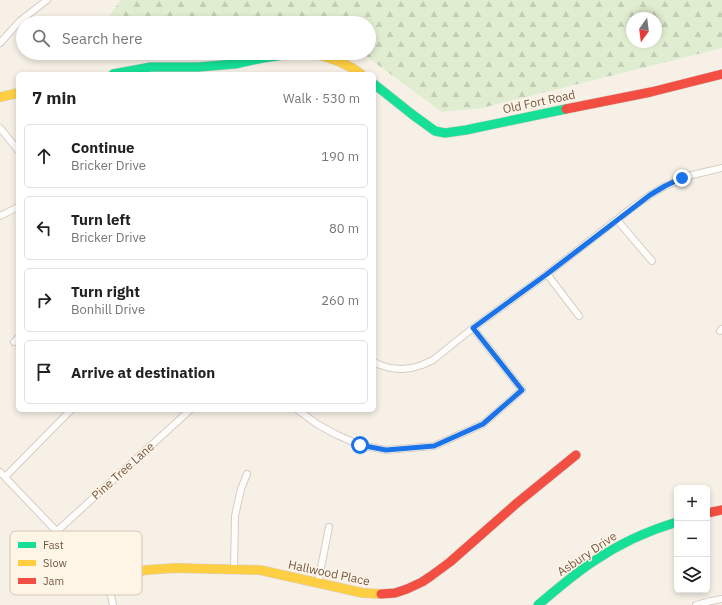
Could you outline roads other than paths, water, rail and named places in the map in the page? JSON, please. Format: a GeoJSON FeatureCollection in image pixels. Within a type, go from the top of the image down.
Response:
{"type":"FeatureCollection","features":[{"type":"Feature","properties":{"kind":"street"},"geometry":{"type":"LineString","coordinates":[[26,16],[47,0]]}},
{"type":"Feature","properties":{"kind":"street"},"geometry":{"type":"LineString","coordinates":[[0,43],[16,25]]}},
{"type":"Feature","properties":{"kind":"street"},"geometry":{"type":"LineString","coordinates":[[124,72],[151,67],[205,67],[235,64],[254,60]]}},
{"type":"Feature","properties":{"kind":"street"},"geometry":{"type":"LineString","coordinates":[[337,60],[358,72]]}},
{"type":"Feature","properties":{"kind":"street","name":"Old Fort Road"},"geometry":{"type":"LineString","coordinates":[[376,86],[435,131],[445,133],[651,92],[722,74]]}},
{"type":"Feature","properties":{"kind":"street"},"geometry":{"type":"LineString","coordinates":[[0,96],[16,93]]}},
{"type":"Feature","properties":{"kind":"street"},"geometry":{"type":"LineString","coordinates":[[0,128],[16,148]]}},
{"type":"Feature","properties":{"kind":"street"},"geometry":{"type":"LineString","coordinates":[[376,363],[390,368],[401,369],[412,368],[433,360],[473,328],[547,274],[650,195],[665,186],[692,175],[722,168]]}},
{"type":"Feature","properties":{"kind":"street"},"geometry":{"type":"LineString","coordinates":[[0,216],[16,208]]}},
{"type":"Feature","properties":{"kind":"street"},"geometry":{"type":"LineString","coordinates":[[617,220],[652,261]]}},
{"type":"Feature","properties":{"kind":"street"},"geometry":{"type":"LineString","coordinates":[[547,274],[579,316]]}},
{"type":"Feature","properties":{"kind":"street"},"geometry":{"type":"LineString","coordinates":[[301,412],[337,435],[360,445],[386,450],[434,446],[483,424],[522,390],[473,328]]}},
{"type":"Feature","properties":{"kind":"street"},"geometry":{"type":"LineString","coordinates":[[5,477],[69,412]]}},
{"type":"Feature","properties":{"kind":"street","name":"Pine Tree Lane"},"geometry":{"type":"LineString","coordinates":[[57,531],[188,412]]}},
{"type":"Feature","properties":{"kind":"street","name":"Hallwood Place"},"geometry":{"type":"LineString","coordinates":[[142,571],[176,568],[260,570],[318,582],[345,590],[375,595],[400,591],[413,587],[426,580],[576,455]]}},
{"type":"Feature","properties":{"kind":"street"},"geometry":{"type":"LineString","coordinates":[[0,472],[57,531]]}},
{"type":"Feature","properties":{"kind":"street"},"geometry":{"type":"LineString","coordinates":[[234,569],[235,516],[241,489],[247,474]]}},
{"type":"Feature","properties":{"kind":"street"},"geometry":{"type":"LineString","coordinates":[[710,512],[722,510]]}},
{"type":"Feature","properties":{"kind":"street","name":"Asbury Drive"},"geometry":{"type":"LineString","coordinates":[[538,605],[586,567],[613,549],[644,534],[674,523]]}},
{"type":"Feature","properties":{"kind":"street"},"geometry":{"type":"LineString","coordinates":[[318,582],[329,527]]}},
{"type":"Feature","properties":{"kind":"street"},"geometry":{"type":"LineString","coordinates":[[111,595],[113,605]]}},
{"type":"Feature","properties":{"kind":"street"},"geometry":{"type":"LineString","coordinates":[[696,605],[722,599]]}}]}
